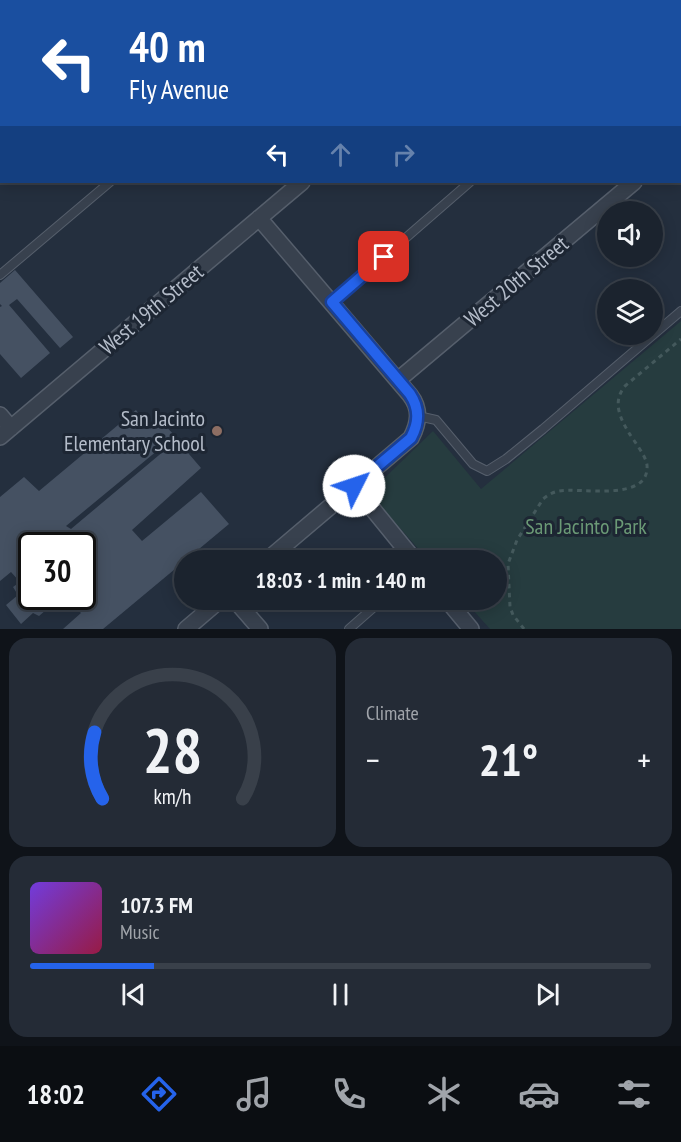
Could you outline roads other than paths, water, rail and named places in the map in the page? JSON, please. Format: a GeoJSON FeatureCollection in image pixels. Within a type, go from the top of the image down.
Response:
{"type":"FeatureCollection","features":[{"type":"Feature","properties":{"kind":"street","name":"West 19th Street"},"geometry":{"type":"LineString","coordinates":[[5,433],[301,183]]}},
{"type":"Feature","properties":{"kind":"street","name":"West 20th Street"},"geometry":{"type":"LineString","coordinates":[[398,380],[632,183]]}},
{"type":"Feature","properties":{"kind":"street"},"geometry":{"type":"LineString","coordinates":[[259,218],[410,394],[418,410],[416,428],[411,438],[279,550]]}},
{"type":"Feature","properties":{"kind":"street"},"geometry":{"type":"LineString","coordinates":[[0,416],[5,433]]}},
{"type":"Feature","properties":{"kind":"street"},"geometry":{"type":"LineString","coordinates":[[354,486],[407,550]]}},
{"type":"Feature","properties":{"kind":"street"},"geometry":{"type":"LineString","coordinates":[[186,629],[208,610]]}},
{"type":"Feature","properties":{"kind":"street"},"geometry":{"type":"LineString","coordinates":[[244,610],[260,629]]}},
{"type":"Feature","properties":{"kind":"street"},"geometry":{"type":"LineString","coordinates":[[455,610],[471,629]]}},
{"type":"Feature","properties":{"kind":"lane"},"geometry":{"type":"LineString","coordinates":[[0,275],[109,183]]}},
{"type":"Feature","properties":{"kind":"lane"},"geometry":{"type":"LineString","coordinates":[[332,302],[469,183]]}},
{"type":"Feature","properties":{"kind":"lane"},"geometry":{"type":"LineString","coordinates":[[418,416],[436,420],[473,464],[487,471],[506,459],[543,429],[681,311]]}},
{"type":"Feature","properties":{"kind":"lane"},"geometry":{"type":"LineString","coordinates":[[349,629],[371,610]]}},
{"type":"Feature","properties":{"kind":"place","name":"San Jacinto Elementary School"},"geometry":{"type":"Point","coordinates":[217,431]}},
{"type":"Feature","properties":{"kind":"park label","name":"San Jacinto Park"},"geometry":{"type":"Point","coordinates":[586,526]}}]}
